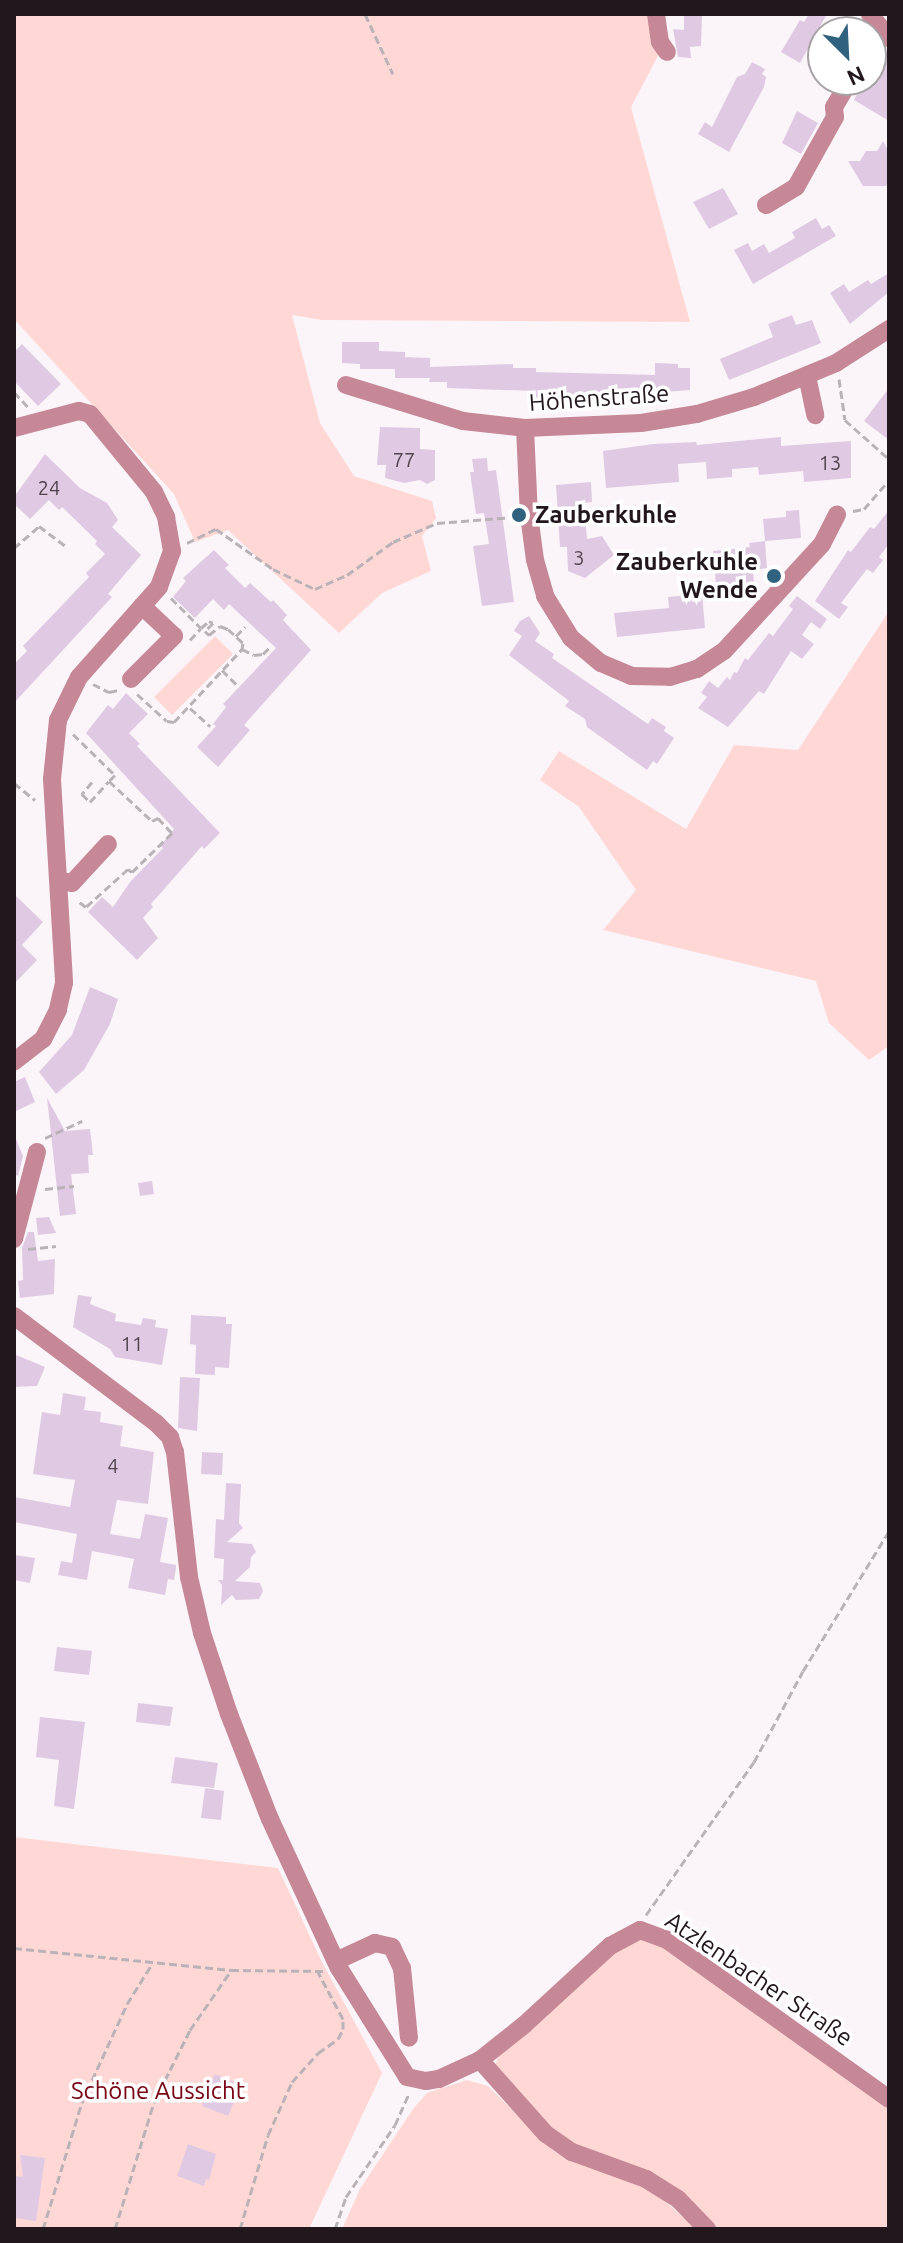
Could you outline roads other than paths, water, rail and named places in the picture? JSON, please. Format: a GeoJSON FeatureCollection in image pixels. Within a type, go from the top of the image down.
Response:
{"type":"FeatureCollection","features":[{"type":"Feature","properties":{"kind":"street"},"geometry":{"type":"LineString","coordinates":[[656,14],[660,42],[667,52]]}},
{"type":"Feature","properties":{"kind":"street"},"geometry":{"type":"LineString","coordinates":[[766,205],[796,187],[835,117],[834,107],[841,96]]}},
{"type":"Feature","properties":{"kind":"street","name":"Höhenstraße"},"geometry":{"type":"LineString","coordinates":[[346,385],[463,421],[525,428],[641,423],[697,414],[754,397],[836,363],[889,329]]}},
{"type":"Feature","properties":{"kind":"street"},"geometry":{"type":"LineString","coordinates":[[807,376],[815,415]]}},
{"type":"Feature","properties":{"kind":"street"},"geometry":{"type":"LineString","coordinates":[[14,428],[79,411],[90,414],[154,492],[166,517],[172,551],[159,587],[79,677],[58,720],[53,746],[53,816],[60,884],[64,983],[58,1010],[43,1039],[14,1062]]}},
{"type":"Feature","properties":{"kind":"street"},"geometry":{"type":"LineString","coordinates":[[525,428],[529,515],[545,596],[571,638],[601,663],[631,676],[670,677],[697,669],[724,651],[822,544],[837,515]]}},
{"type":"Feature","properties":{"kind":"street"},"geometry":{"type":"LineString","coordinates":[[131,679],[174,636],[142,606]]}},
{"type":"Feature","properties":{"kind":"street"},"geometry":{"type":"LineString","coordinates":[[60,884],[72,883],[108,844]]}},
{"type":"Feature","properties":{"kind":"street"},"geometry":{"type":"LineString","coordinates":[[14,1239],[37,1152]]}},
{"type":"Feature","properties":{"kind":"street"},"geometry":{"type":"LineString","coordinates":[[14,1316],[156,1423],[170,1437],[175,1452],[189,1577],[213,1671],[270,1819],[338,1965],[400,2071],[415,2080],[439,2079],[480,2060],[546,2134],[572,2152],[646,2179],[678,2199],[707,2229]]}},
{"type":"Feature","properties":{"kind":"street","name":"Atzlenbacher Straße"},"geometry":{"type":"LineString","coordinates":[[480,2060],[524,2025],[610,1946],[640,1930],[667,1940],[889,2099]]}},
{"type":"Feature","properties":{"kind":"street"},"geometry":{"type":"LineString","coordinates":[[338,1965],[375,1943],[392,1947],[402,1968],[409,2038]]}},
{"type":"Feature","properties":{"kind":"place","name":"Zauberkuhle"},"geometry":{"type":"Point","coordinates":[519,515]}},
{"type":"Feature","properties":{"kind":"place","name":"Zauberkuhle Wende"},"geometry":{"type":"Point","coordinates":[774,576]}},
{"type":"Feature","properties":{"kind":"park label","name":"Schöne Aussicht"},"geometry":{"type":"Point","coordinates":[158,2091]}}]}
